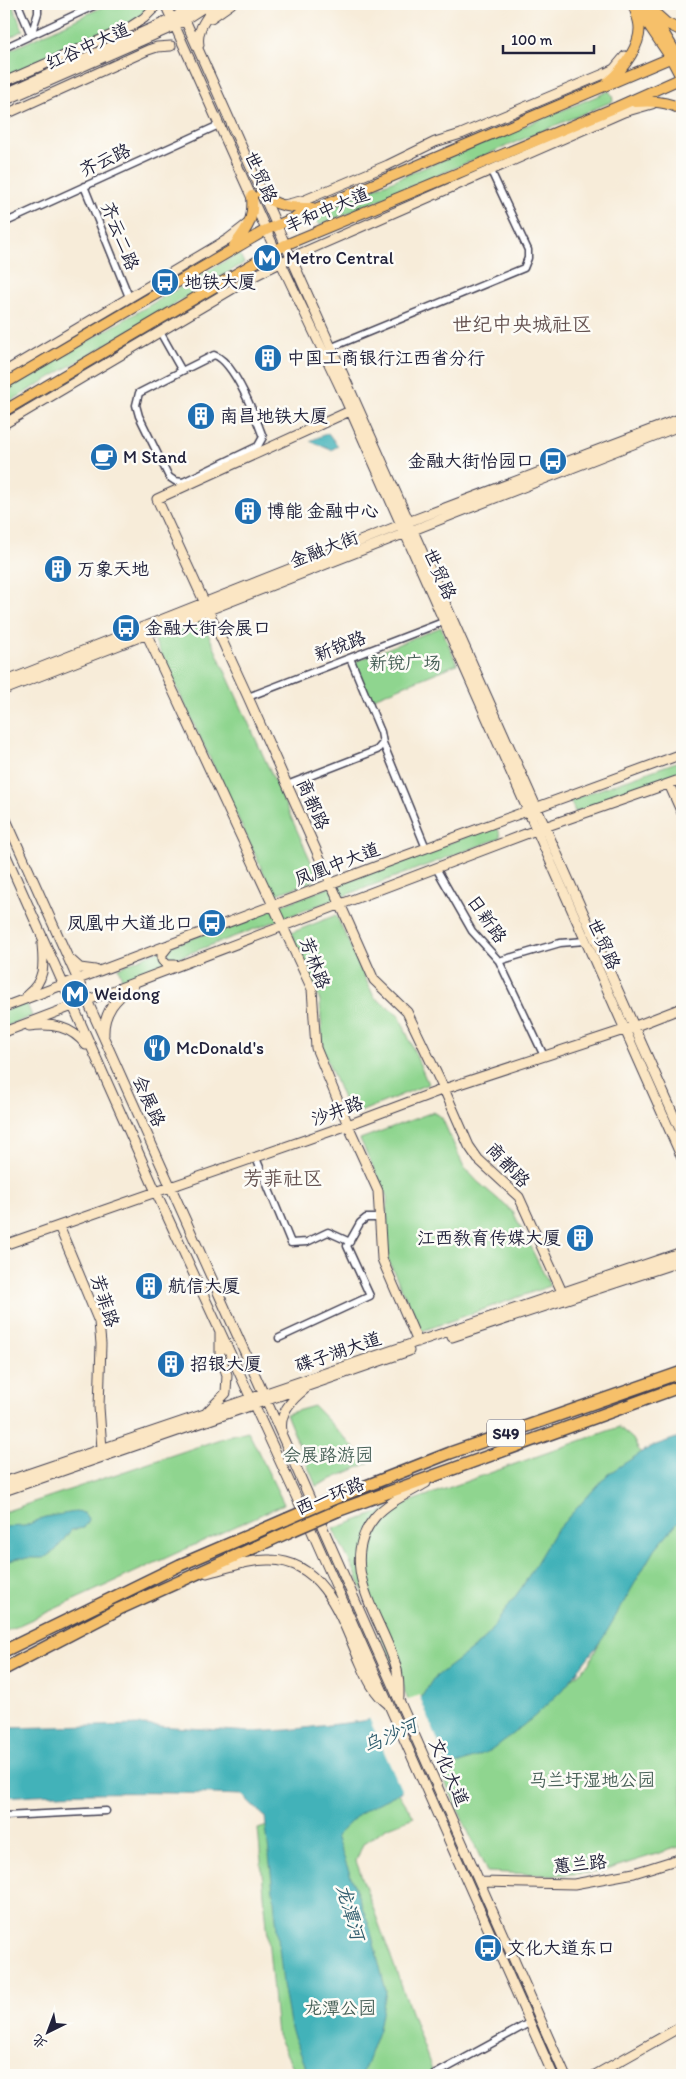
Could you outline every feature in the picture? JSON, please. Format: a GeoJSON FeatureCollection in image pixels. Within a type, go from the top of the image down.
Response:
{"type":"FeatureCollection","features":[{"type":"Feature","properties":{"kind":"highway","name":"西一环路"},"geometry":{"type":"LineString","coordinates":[[4,1651],[180,1565],[332,1500],[459,1450],[682,1372]]}},
{"type":"Feature","properties":{"kind":"highway","name":"西一环路"},"geometry":{"type":"LineString","coordinates":[[4,1669],[111,1613],[336,1511],[682,1386]]}},
{"type":"Feature","properties":{"kind":"main road","name":"世贸路"},"geometry":{"type":"LineString","coordinates":[[165,4],[219,125],[256,194]]}},
{"type":"Feature","properties":{"kind":"main road","name":"红谷中大道"},"geometry":{"type":"LineString","coordinates":[[4,102],[173,22],[182,12],[195,4]]}},
{"type":"Feature","properties":{"kind":"main road","name":"红谷中大道"},"geometry":{"type":"LineString","coordinates":[[182,12],[209,4]]}},
{"type":"Feature","properties":{"kind":"main road"},"geometry":{"type":"LineString","coordinates":[[200,55],[198,41],[201,26],[216,4]]}},
{"type":"Feature","properties":{"kind":"main road"},"geometry":{"type":"LineString","coordinates":[[201,26],[230,4]]}},
{"type":"Feature","properties":{"kind":"main road"},"geometry":{"type":"LineString","coordinates":[[602,87],[622,68],[635,45],[639,24],[634,4]]}},
{"type":"Feature","properties":{"kind":"main road"},"geometry":{"type":"LineString","coordinates":[[634,4],[678,57]]}},
{"type":"Feature","properties":{"kind":"main road"},"geometry":{"type":"LineString","coordinates":[[647,5],[678,57],[682,78]]}},
{"type":"Feature","properties":{"kind":"main road"},"geometry":{"type":"LineString","coordinates":[[647,5],[666,23],[682,31]]}},
{"type":"Feature","properties":{"kind":"main road"},"geometry":{"type":"LineString","coordinates":[[131,41],[155,6]]}},
{"type":"Feature","properties":{"kind":"main road"},"geometry":{"type":"LineString","coordinates":[[4,82],[130,27],[144,18],[155,6]]}},
{"type":"Feature","properties":{"kind":"main road","name":"世贸路"},"geometry":{"type":"LineString","coordinates":[[182,12],[256,194],[271,228],[284,245],[290,258],[404,524]]}},
{"type":"Feature","properties":{"kind":"main road","name":"红谷中大道"},"geometry":{"type":"LineString","coordinates":[[4,94],[131,41]]}},
{"type":"Feature","properties":{"kind":"main road"},"geometry":{"type":"LineString","coordinates":[[131,41],[148,41],[170,46],[179,49],[188,57]]}},
{"type":"Feature","properties":{"kind":"main road"},"geometry":{"type":"LineString","coordinates":[[283,205],[305,200],[435,142],[461,134],[606,73],[614,68],[635,45]]}},
{"type":"Feature","properties":{"kind":"main road"},"geometry":{"type":"LineString","coordinates":[[4,102],[6,114],[148,50],[170,46]]}},
{"type":"Feature","properties":{"kind":"main road","name":"丰和中大道"},"geometry":{"type":"LineString","coordinates":[[4,384],[271,228],[602,87],[678,57]]}},
{"type":"Feature","properties":{"kind":"main road","name":"丰和中大道"},"geometry":{"type":"LineString","coordinates":[[4,411],[284,245],[617,107],[682,78]]}},
{"type":"Feature","properties":{"kind":"main road"},"geometry":{"type":"LineString","coordinates":[[617,107],[633,102],[650,101],[667,104],[682,110]]}},
{"type":"Feature","properties":{"kind":"main road"},"geometry":{"type":"LineString","coordinates":[[4,424],[256,275],[290,258],[624,112],[648,104],[667,104]]}},
{"type":"Feature","properties":{"kind":"main road"},"geometry":{"type":"LineString","coordinates":[[230,251],[250,222],[254,212],[256,194],[283,205],[316,208]]}},
{"type":"Feature","properties":{"kind":"main road"},"geometry":{"type":"LineString","coordinates":[[4,372],[228,239],[250,222]]}},
{"type":"Feature","properties":{"kind":"main road","name":"世贸路"},"geometry":{"type":"LineString","coordinates":[[271,228],[275,251],[409,534],[629,1028],[682,1158]]}},
{"type":"Feature","properties":{"kind":"main road","name":"商都路"},"geometry":{"type":"LineString","coordinates":[[350,411],[157,499],[248,697],[374,980],[407,1012],[444,1088],[469,1146],[478,1159],[519,1197],[562,1292]]}},
{"type":"Feature","properties":{"kind":"main road","name":"金融大街"},"geometry":{"type":"LineString","coordinates":[[4,690],[148,635],[206,607],[404,524],[682,418]]}},
{"type":"Feature","properties":{"kind":"main road","name":"金融大街"},"geometry":{"type":"LineString","coordinates":[[4,682],[409,534],[682,425]]}},
{"type":"Feature","properties":{"kind":"main road","name":"世贸路"},"geometry":{"type":"LineString","coordinates":[[409,534],[443,622],[531,809]]}},
{"type":"Feature","properties":{"kind":"main road","name":"芳林路"},"geometry":{"type":"LineString","coordinates":[[148,635],[312,989],[316,1048],[378,1191],[382,1259],[418,1342]]}},
{"type":"Feature","properties":{"kind":"main road","name":"凤凰中大道"},"geometry":{"type":"LineString","coordinates":[[4,1007],[331,883],[682,754]]}},
{"type":"Feature","properties":{"kind":"main road"},"geometry":{"type":"LineString","coordinates":[[4,1032],[540,829],[682,779]]}},
{"type":"Feature","properties":{"kind":"main road"},"geometry":{"type":"LineString","coordinates":[[669,784],[682,813]]}},
{"type":"Feature","properties":{"kind":"main road","name":"会展路"},"geometry":{"type":"LineString","coordinates":[[4,815],[265,1397]]}},
{"type":"Feature","properties":{"kind":"main road","name":"世贸路"},"geometry":{"type":"LineString","coordinates":[[540,829],[585,941],[682,1134]]}},
{"type":"Feature","properties":{"kind":"main road","name":"会展路"},"geometry":{"type":"LineString","coordinates":[[4,851],[156,1192],[254,1401]]}},
{"type":"Feature","properties":{"kind":"main road"},"geometry":{"type":"LineString","coordinates":[[4,1007],[28,995],[41,979],[44,964],[41,936]]}},
{"type":"Feature","properties":{"kind":"main road"},"geometry":{"type":"LineString","coordinates":[[170,944],[162,954],[163,962],[170,965],[182,964]]}},
{"type":"Feature","properties":{"kind":"main road"},"geometry":{"type":"LineString","coordinates":[[62,945],[71,960],[80,968],[95,970],[112,966]]}},
{"type":"Feature","properties":{"kind":"main road"},"geometry":{"type":"LineString","coordinates":[[105,1041],[105,1020],[114,1002],[143,978]]}},
{"type":"Feature","properties":{"kind":"main road","name":"沙井路"},"geometry":{"type":"LineString","coordinates":[[4,1245],[256,1158],[444,1088],[629,1028],[682,1008]]}},
{"type":"Feature","properties":{"kind":"main road"},"geometry":{"type":"LineString","coordinates":[[14,1028],[40,1025],[65,1027],[80,1038],[96,1059]]}},
{"type":"Feature","properties":{"kind":"main road","name":"芳菲路"},"geometry":{"type":"LineString","coordinates":[[59,1226],[99,1322],[101,1344],[99,1407],[102,1449]]}},
{"type":"Feature","properties":{"kind":"main road","name":"碟子湖大道"},"geometry":{"type":"LineString","coordinates":[[4,1490],[418,1342],[682,1252]]}},
{"type":"Feature","properties":{"kind":"main road","name":"碟子湖大道"},"geometry":{"type":"LineString","coordinates":[[265,1397],[315,1383],[682,1261]]}},
{"type":"Feature","properties":{"kind":"main road"},"geometry":{"type":"LineString","coordinates":[[203,1416],[226,1393],[227,1375],[220,1355],[220,1329]]}},
{"type":"Feature","properties":{"kind":"main road"},"geometry":{"type":"LineString","coordinates":[[284,1441],[281,1426],[284,1413],[297,1395],[315,1383]]}},
{"type":"Feature","properties":{"kind":"main road","name":"文化大道"},"geometry":{"type":"LineString","coordinates":[[265,1397],[565,2075]]}},
{"type":"Feature","properties":{"kind":"main road","name":"碟子湖大道"},"geometry":{"type":"LineString","coordinates":[[4,1482],[254,1401]]}},
{"type":"Feature","properties":{"kind":"main road","name":"文化大道"},"geometry":{"type":"LineString","coordinates":[[254,1401],[553,2075]]}},
{"type":"Feature","properties":{"kind":"main road"},"geometry":{"type":"LineString","coordinates":[[399,1699],[399,1682],[395,1663],[365,1591],[359,1571],[360,1552],[364,1534],[376,1516],[396,1500],[453,1468]]}},
{"type":"Feature","properties":{"kind":"main road"},"geometry":{"type":"LineString","coordinates":[[185,1578],[258,1561],[272,1560],[298,1567],[325,1588],[338,1611],[373,1689],[377,1696],[388,1704]]}},
{"type":"Feature","properties":{"kind":"main road","name":"蕙兰路"},"geometry":{"type":"LineString","coordinates":[[480,1882],[574,1884],[634,1873],[682,1858]]}},
{"type":"Feature","properties":{"kind":"main road"},"geometry":{"type":"LineString","coordinates":[[595,2075],[682,2026]]}},
{"type":"Feature","properties":{"kind":"street"},"geometry":{"type":"LineString","coordinates":[[18,4],[31,35]]}},
{"type":"Feature","properties":{"kind":"street"},"geometry":{"type":"LineString","coordinates":[[31,35],[38,13],[38,4]]}},
{"type":"Feature","properties":{"kind":"street"},"geometry":{"type":"LineString","coordinates":[[4,48],[98,4]]}},
{"type":"Feature","properties":{"kind":"street","name":"齐云路"},"geometry":{"type":"LineString","coordinates":[[4,223],[219,125]]}},
{"type":"Feature","properties":{"kind":"street"},"geometry":{"type":"LineString","coordinates":[[330,348],[524,268],[528,258],[528,250],[492,171]]}},
{"type":"Feature","properties":{"kind":"street","name":"齐云二路"},"geometry":{"type":"LineString","coordinates":[[84,186],[129,297]]}},
{"type":"Feature","properties":{"kind":"street"},"geometry":{"type":"LineString","coordinates":[[160,332],[182,371]]}},
{"type":"Feature","properties":{"kind":"street"},"geometry":{"type":"LineString","coordinates":[[214,355],[221,357],[230,368],[259,426],[262,437],[258,446],[183,482],[175,481],[169,476],[139,416],[136,405],[139,393],[182,371],[214,355]]}},
{"type":"Feature","properties":{"kind":"street","name":"新锐路"},"geometry":{"type":"LineString","coordinates":[[248,697],[443,622]]}},
{"type":"Feature","properties":{"kind":"street"},"geometry":{"type":"LineString","coordinates":[[350,658],[426,848]]}},
{"type":"Feature","properties":{"kind":"street"},"geometry":{"type":"LineString","coordinates":[[287,785],[377,750],[383,743]]}},
{"type":"Feature","properties":{"kind":"street","name":"日新路"},"geometry":{"type":"LineString","coordinates":[[436,868],[472,931],[499,961],[560,943],[585,941]]}},
{"type":"Feature","properties":{"kind":"street"},"geometry":{"type":"LineString","coordinates":[[499,961],[544,1056]]}},
{"type":"Feature","properties":{"kind":"street"},"geometry":{"type":"LineString","coordinates":[[256,1158],[291,1242],[307,1242],[328,1232],[350,1242]]}},
{"type":"Feature","properties":{"kind":"street"},"geometry":{"type":"LineString","coordinates":[[279,1338],[370,1296],[347,1246],[360,1222],[366,1218],[380,1218]]}},
{"type":"Feature","properties":{"kind":"street"},"geometry":{"type":"LineString","coordinates":[[4,1816],[106,1811]]}},
{"type":"Feature","properties":{"kind":"street"},"geometry":{"type":"LineString","coordinates":[[434,2075],[529,2023]]}},
{"type":"Feature","properties":{"kind":"green space"},"geometry":{"type":"Polygon","coordinates":[[[4,4],[12,4],[23,30],[4,41],[4,4]]]}},
{"type":"Feature","properties":{"kind":"green space"},"geometry":{"type":"Polygon","coordinates":[[[109,4],[152,4],[132,24],[4,78],[4,53],[109,4]]]}},
{"type":"Feature","properties":{"kind":"green space"},"geometry":{"type":"Polygon","coordinates":[[[609,91],[613,101],[320,225],[314,218],[315,213],[609,91]]]}},
{"type":"Feature","properties":{"kind":"green space"},"geometry":{"type":"Polygon","coordinates":[[[239,253],[244,263],[4,405],[4,390],[239,253]]]}},
{"type":"Feature","properties":{"kind":"green space"},"geometry":{"type":"Polygon","coordinates":[[[201,618],[319,879],[274,895],[154,639],[201,618]]]}},
{"type":"Feature","properties":{"kind":"green space","name":"新锐广场"},"geometry":{"type":"Polygon","coordinates":[[[441,627],[457,664],[369,700],[354,662],[441,627]]]}},
{"type":"Feature","properties":{"kind":"green space"},"geometry":{"type":"Polygon","coordinates":[[[682,760],[682,774],[575,812],[570,800],[682,760]]]}},
{"type":"Feature","properties":{"kind":"green space"},"geometry":{"type":"Polygon","coordinates":[[[495,826],[499,831],[500,838],[171,960],[166,948],[495,826]]]}},
{"type":"Feature","properties":{"kind":"green space"},"geometry":{"type":"Polygon","coordinates":[[[336,915],[374,997],[399,1015],[428,1084],[350,1116],[323,1050],[320,1001],[291,933],[336,915]]]}},
{"type":"Feature","properties":{"kind":"green space"},"geometry":{"type":"Polygon","coordinates":[[[162,949],[168,962],[123,981],[118,968],[162,949]]]}},
{"type":"Feature","properties":{"kind":"green space"},"geometry":{"type":"Polygon","coordinates":[[[26,1002],[32,1016],[4,1027],[4,1011],[26,1002]]]}},
{"type":"Feature","properties":{"kind":"green space"},"geometry":{"type":"Polygon","coordinates":[[[433,1112],[442,1118],[464,1167],[478,1182],[513,1212],[550,1286],[422,1331],[387,1258],[387,1197],[360,1139],[433,1112]]]}},
{"type":"Feature","properties":{"kind":"green space","name":"会展路游园"},"geometry":{"type":"Polygon","coordinates":[[[314,1406],[369,1463],[316,1486],[286,1414],[314,1406]]]}},
{"type":"Feature","properties":{"kind":"green space"},"geometry":{"type":"Polygon","coordinates":[[[619,1427],[633,1439],[638,1449],[646,1456],[528,1601],[411,1707],[354,1570],[333,1529],[619,1427]]]}},
{"type":"Feature","properties":{"kind":"green space"},"geometry":{"type":"Polygon","coordinates":[[[248,1431],[284,1504],[4,1632],[4,1512],[248,1431]]]}},
{"type":"Feature","properties":{"kind":"green space","name":"马兰圩湿地公园"},"geometry":{"type":"Polygon","coordinates":[[[682,1508],[682,1846],[599,1872],[554,1875],[487,1872],[439,1769],[517,1726],[588,1665],[649,1546],[682,1508]]]}},
{"type":"Feature","properties":{"kind":"green space","name":"龙潭公园"},"geometry":{"type":"Polygon","coordinates":[[[393,1784],[414,1817],[386,1828],[363,1844],[356,1861],[434,2075],[297,2075],[277,2035],[258,1829],[393,1784]]]}},
{"type":"Feature","properties":{"kind":"water"},"geometry":{"type":"Polygon","coordinates":[[[328,433],[338,446],[331,450],[310,441],[328,433]]]}},
{"type":"Feature","properties":{"kind":"water"},"geometry":{"type":"Polygon","coordinates":[[[682,1436],[682,1517],[654,1550],[603,1638],[566,1686],[535,1716],[492,1750],[448,1768],[361,1812],[336,1836],[370,1928],[386,1991],[379,2029],[362,2075],[309,2075],[291,2029],[283,1984],[265,1817],[242,1795],[123,1793],[4,1797],[4,1728],[142,1725],[251,1732],[287,1730],[363,1721],[422,1696],[433,1679],[484,1640],[522,1587],[554,1533],[608,1474],[650,1447],[682,1436]]]}},
{"type":"Feature","properties":{"kind":"water"},"geometry":{"type":"Polygon","coordinates":[[[75,1512],[84,1513],[89,1520],[84,1528],[71,1530],[56,1550],[44,1558],[19,1558],[4,1563],[4,1527],[25,1526],[45,1517],[75,1512]]]}},
{"type":"Feature","properties":{"kind":"pier"},"geometry":{"type":"Polygon","coordinates":[[[419,1695],[450,1770],[403,1794],[368,1716],[419,1695]]]}},
{"type":"Feature","properties":{"kind":"place","name":"Metro Central"},"geometry":{"type":"Point","coordinates":[267,258]}},
{"type":"Feature","properties":{"kind":"place","name":"地铁大厦"},"geometry":{"type":"Point","coordinates":[165,282]}},
{"type":"Feature","properties":{"kind":"place","name":"中国工商银行江西省分行"},"geometry":{"type":"Point","coordinates":[268,358]}},
{"type":"Feature","properties":{"kind":"place","name":"南昌地铁大厦"},"geometry":{"type":"Point","coordinates":[201,416]}},
{"type":"Feature","properties":{"kind":"place","name":"M Stand"},"geometry":{"type":"Point","coordinates":[104,457]}},
{"type":"Feature","properties":{"kind":"place","name":"金融大街怡园口"},"geometry":{"type":"Point","coordinates":[553,461]}},
{"type":"Feature","properties":{"kind":"place","name":"博能 金融中心"},"geometry":{"type":"Point","coordinates":[248,511]}},
{"type":"Feature","properties":{"kind":"place","name":"万象天地"},"geometry":{"type":"Point","coordinates":[58,569]}},
{"type":"Feature","properties":{"kind":"place","name":"金融大街会展口"},"geometry":{"type":"Point","coordinates":[126,628]}},
{"type":"Feature","properties":{"kind":"place","name":"凤凰中大道北口"},"geometry":{"type":"Point","coordinates":[212,923]}},
{"type":"Feature","properties":{"kind":"place","name":"Weidong"},"geometry":{"type":"Point","coordinates":[75,994]}},
{"type":"Feature","properties":{"kind":"place","name":"McDonald's"},"geometry":{"type":"Point","coordinates":[157,1048]}},
{"type":"Feature","properties":{"kind":"place","name":"江西教育传媒大厦"},"geometry":{"type":"Point","coordinates":[580,1238]}},
{"type":"Feature","properties":{"kind":"place","name":"航信大厦"},"geometry":{"type":"Point","coordinates":[149,1286]}},
{"type":"Feature","properties":{"kind":"place","name":"招银大厦"},"geometry":{"type":"Point","coordinates":[171,1364]}},
{"type":"Feature","properties":{"kind":"place","name":"文化大道东口"},"geometry":{"type":"Point","coordinates":[488,1948]}},
{"type":"Feature","properties":{"kind":"district","name":"世纪中央城社区"},"geometry":{"type":"Point","coordinates":[522,324]}},
{"type":"Feature","properties":{"kind":"district","name":"芳菲社区"},"geometry":{"type":"Point","coordinates":[283,1178]}},
{"type":"Feature","properties":{"kind":"water label","name":"乌沙河"},"geometry":{"type":"Point","coordinates":[390,1735]}},
{"type":"Feature","properties":{"kind":"water label","name":"龙潭河"},"geometry":{"type":"Point","coordinates":[351,1912]}}]}
